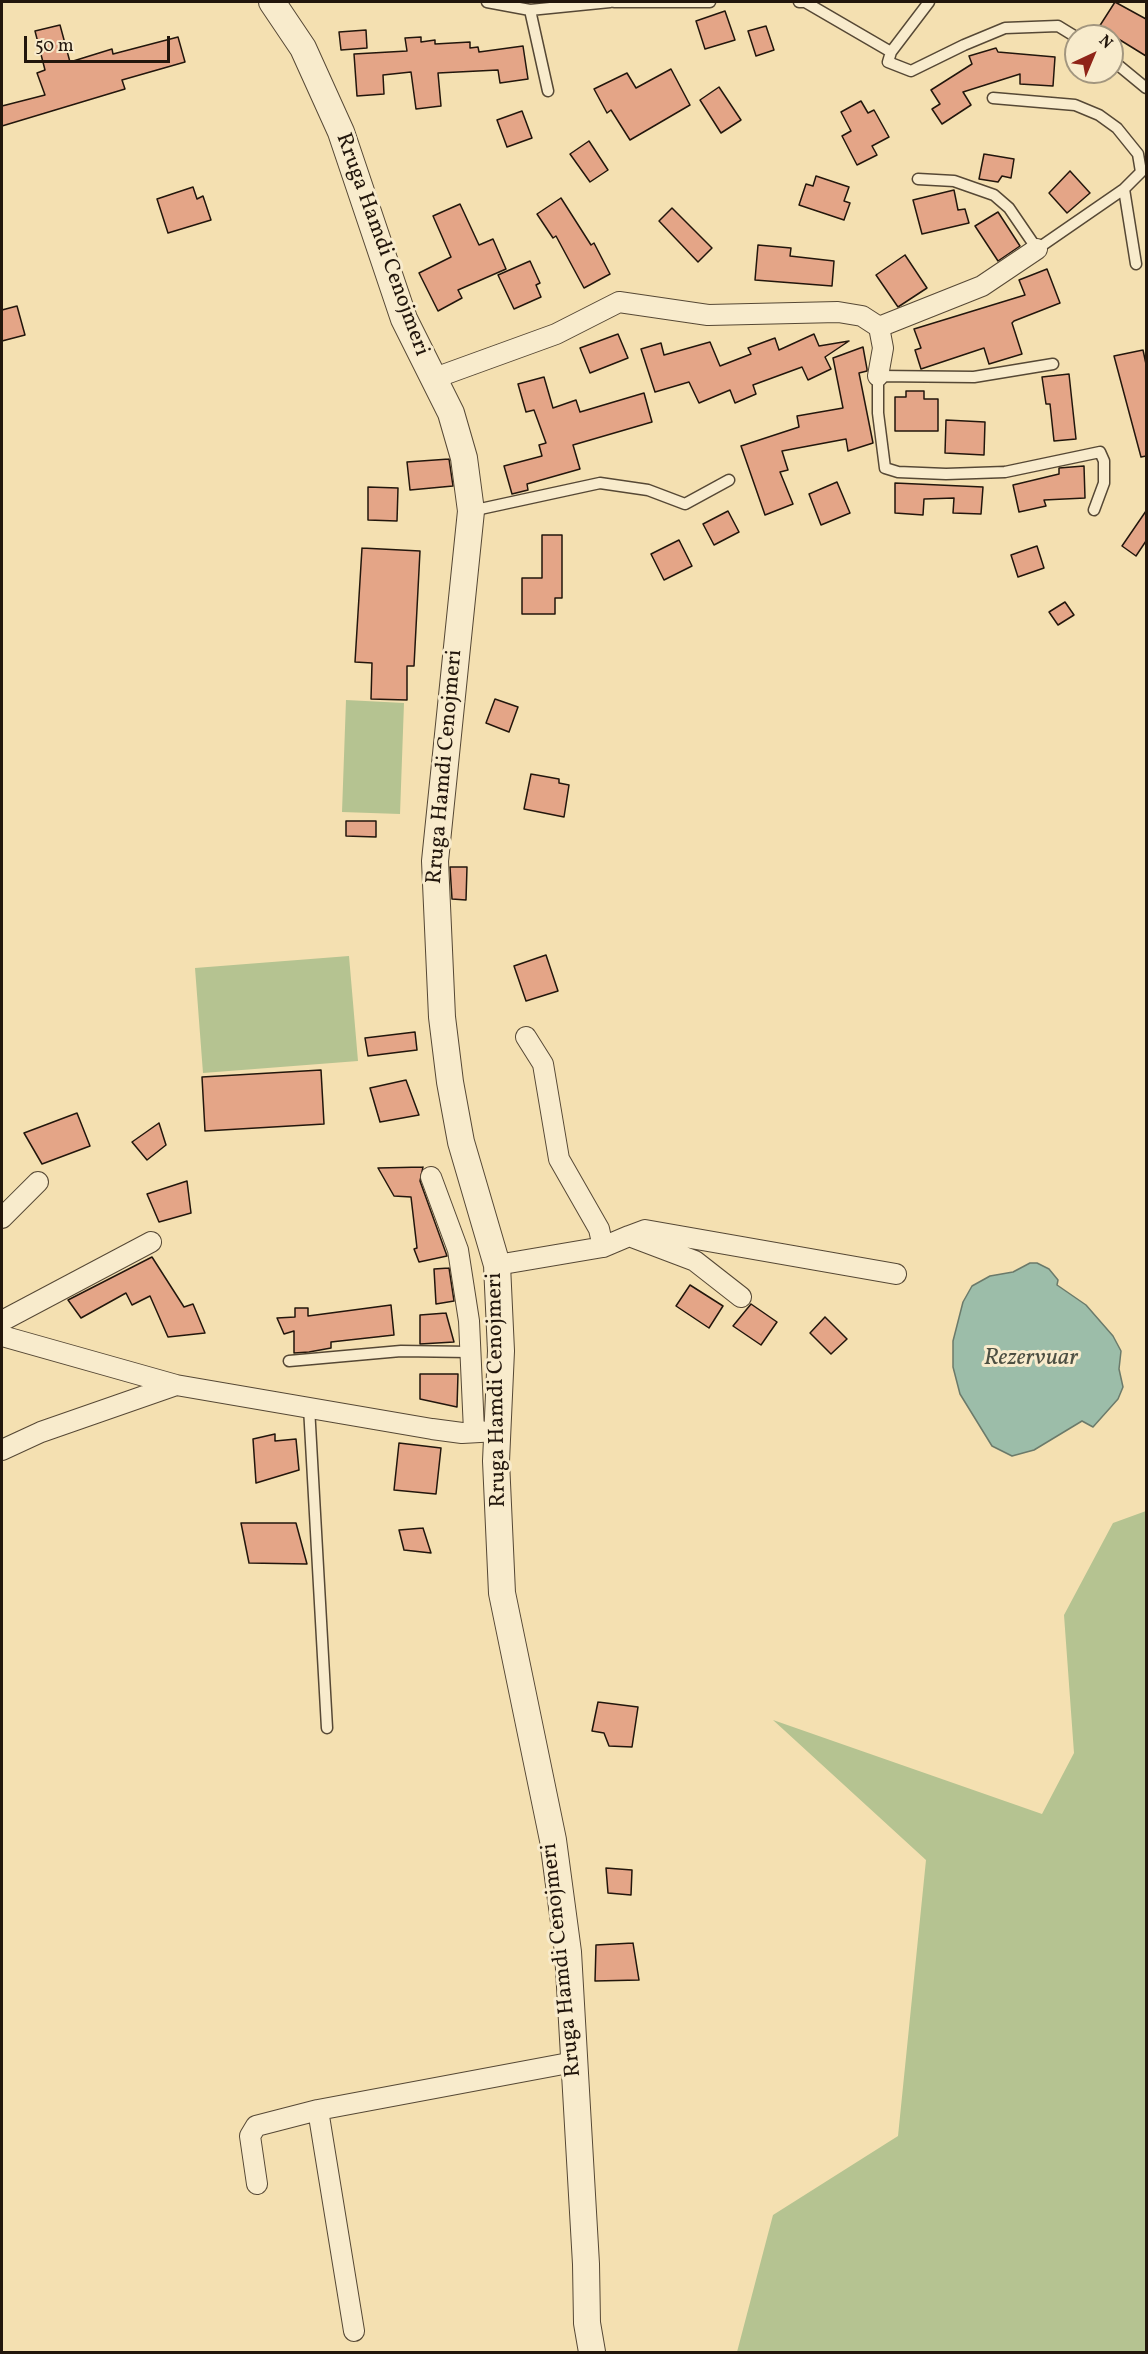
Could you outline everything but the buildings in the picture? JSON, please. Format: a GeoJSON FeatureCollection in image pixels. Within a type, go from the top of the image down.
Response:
{"type":"FeatureCollection","features":[{"type":"Feature","properties":{"kind":"street","name":"Rruga Hamdi Cenojmeri"},"geometry":{"type":"LineString","coordinates":[[272,2],[303,48],[341,132],[404,320],[451,413],[464,458],[471,511],[441,782],[435,861],[437,930],[450,1082],[461,1142],[497,1264],[501,1350],[486,1431],[496,1461],[502,1593],[553,1840],[567,1952],[586,2264],[587,2324],[592,2352]]}},
{"type":"Feature","properties":{"kind":"street"},"geometry":{"type":"LineString","coordinates":[[879,327],[982,286],[1037,249]]}},
{"type":"Feature","properties":{"kind":"street"},"geometry":{"type":"LineString","coordinates":[[432,379],[556,334],[619,302],[708,315],[838,312],[862,316],[879,327],[883,348],[878,376]]}},
{"type":"Feature","properties":{"kind":"street"},"geometry":{"type":"LineString","coordinates":[[526,1036],[543,1064],[560,1159],[599,1229],[603,1247]]}},
{"type":"Feature","properties":{"kind":"street"},"geometry":{"type":"LineString","coordinates":[[2,1336],[176,1385],[432,1429],[486,1431],[470,1352],[459,1250],[431,1177]]}},
{"type":"Feature","properties":{"kind":"street"},"geometry":{"type":"LineString","coordinates":[[2,1218],[38,1182]]}},
{"type":"Feature","properties":{"kind":"street"},"geometry":{"type":"LineString","coordinates":[[497,1264],[603,1247],[645,1230],[896,1274]]}},
{"type":"Feature","properties":{"kind":"street"},"geometry":{"type":"LineString","coordinates":[[629,1236],[695,1261],[741,1297]]}},
{"type":"Feature","properties":{"kind":"street"},"geometry":{"type":"LineString","coordinates":[[2,1321],[151,1242]]}},
{"type":"Feature","properties":{"kind":"street"},"geometry":{"type":"LineString","coordinates":[[2,1450],[41,1432],[176,1385]]}},
{"type":"Feature","properties":{"kind":"street"},"geometry":{"type":"LineString","coordinates":[[257,2184],[250,2136],[256,2126],[318,2110],[574,2062]]}},
{"type":"Feature","properties":{"kind":"street"},"geometry":{"type":"LineString","coordinates":[[318,2110],[354,2331]]}},
{"type":"Feature","properties":{"kind":"lane"},"geometry":{"type":"LineString","coordinates":[[487,2],[530,10],[610,2]]}},
{"type":"Feature","properties":{"kind":"lane"},"geometry":{"type":"LineString","coordinates":[[614,2],[710,2]]}},
{"type":"Feature","properties":{"kind":"lane"},"geometry":{"type":"LineString","coordinates":[[799,2],[805,2],[891,52]]}},
{"type":"Feature","properties":{"kind":"lane"},"geometry":{"type":"LineString","coordinates":[[928,2],[891,52],[888,62],[911,71],[1005,28],[1058,26],[1064,30]]}},
{"type":"Feature","properties":{"kind":"lane"},"geometry":{"type":"LineString","coordinates":[[530,10],[548,91]]}},
{"type":"Feature","properties":{"kind":"lane"},"geometry":{"type":"LineString","coordinates":[[1124,70],[1146,88]]}},
{"type":"Feature","properties":{"kind":"lane"},"geometry":{"type":"LineString","coordinates":[[918,179],[954,182],[994,195],[1009,208],[1037,249],[1124,189],[1141,172],[1138,153],[1117,128],[1100,116],[1075,105],[993,98]]}},
{"type":"Feature","properties":{"kind":"lane"},"geometry":{"type":"LineString","coordinates":[[1124,189],[1136,264]]}},
{"type":"Feature","properties":{"kind":"lane"},"geometry":{"type":"LineString","coordinates":[[1053,364],[974,377],[878,376],[878,412],[885,468],[898,472],[927,474],[1005,472],[1100,452],[1104,461],[1104,483],[1094,510]]}},
{"type":"Feature","properties":{"kind":"lane"},"geometry":{"type":"LineString","coordinates":[[471,511],[600,483],[648,490],[685,504],[729,480]]}},
{"type":"Feature","properties":{"kind":"lane"},"geometry":{"type":"LineString","coordinates":[[289,1360],[401,1351],[470,1352]]}},
{"type":"Feature","properties":{"kind":"lane"},"geometry":{"type":"LineString","coordinates":[[309,1407],[327,1728]]}},
{"type":"Feature","properties":{"kind":"shaded area"},"geometry":{"type":"Polygon","coordinates":[[[346,700],[404,703],[400,814],[342,812],[346,700]]]}},
{"type":"Feature","properties":{"kind":"shaded area"},"geometry":{"type":"Polygon","coordinates":[[[349,956],[358,1061],[203,1073],[195,968],[349,956]]]}},
{"type":"Feature","properties":{"kind":"shaded area"},"geometry":{"type":"Polygon","coordinates":[[[1146,1511],[1146,2352],[737,2352],[773,2215],[898,2136],[926,1860],[773,1720],[1042,1814],[1074,1753],[1064,1615],[1113,1523],[1146,1511]]]}},
{"type":"Feature","properties":{"kind":"water","name":"Rezervuar"},"geometry":{"type":"Polygon","coordinates":[[[1030,1263],[1037,1263],[1049,1269],[1058,1280],[1057,1285],[1086,1305],[1113,1336],[1121,1351],[1119,1369],[1123,1387],[1118,1399],[1093,1427],[1082,1421],[1034,1450],[1012,1456],[992,1446],[960,1394],[953,1367],[953,1341],[963,1302],[972,1286],[990,1276],[1013,1272],[1030,1263]]]}}]}
